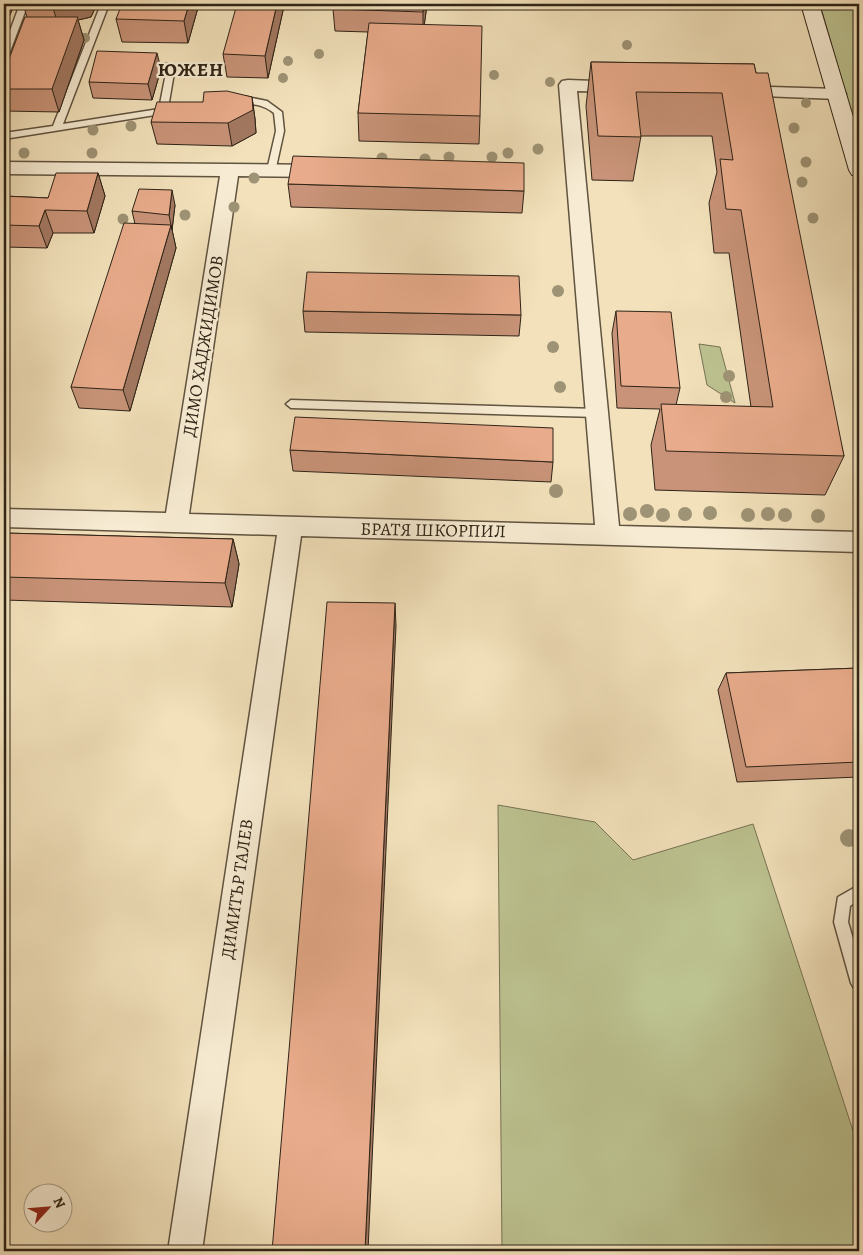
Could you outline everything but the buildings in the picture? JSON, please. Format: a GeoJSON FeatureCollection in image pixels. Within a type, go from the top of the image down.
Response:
{"type":"FeatureCollection","features":[{"type":"Feature","properties":{"kind":"street"},"geometry":{"type":"LineString","coordinates":[[810,4],[859,170]]}},
{"type":"Feature","properties":{"kind":"street"},"geometry":{"type":"LineString","coordinates":[[608,534],[568,85],[637,87]]}},
{"type":"Feature","properties":{"kind":"street"},"geometry":{"type":"LineString","coordinates":[[726,90],[837,94]]}},
{"type":"Feature","properties":{"kind":"street"},"geometry":{"type":"LineString","coordinates":[[4,168],[230,169],[344,172]]}},
{"type":"Feature","properties":{"kind":"street","name":"ДИМО ХАДЖИДИМОВ"},"geometry":{"type":"LineString","coordinates":[[176,524],[230,169]]}},
{"type":"Feature","properties":{"kind":"street","name":"БРАТЯ ШКОРПИЛ"},"geometry":{"type":"LineString","coordinates":[[4,518],[859,542]]}},
{"type":"Feature","properties":{"kind":"street","name":"ДИМИТЪР ТАЛЕВ"},"geometry":{"type":"LineString","coordinates":[[185,1251],[290,527]]}},
{"type":"Feature","properties":{"kind":"lane"},"geometry":{"type":"LineString","coordinates":[[4,57],[24,4]]}},
{"type":"Feature","properties":{"kind":"lane"},"geometry":{"type":"LineString","coordinates":[[57,128],[86,65],[105,4]]}},
{"type":"Feature","properties":{"kind":"lane"},"geometry":{"type":"LineString","coordinates":[[137,66],[165,66],[170,73],[163,112]]}},
{"type":"Feature","properties":{"kind":"lane"},"geometry":{"type":"LineString","coordinates":[[220,103],[249,98],[267,102],[278,112],[280,131],[272,170]]}},
{"type":"Feature","properties":{"kind":"lane"},"geometry":{"type":"LineString","coordinates":[[4,136],[182,109]]}},
{"type":"Feature","properties":{"kind":"lane"},"geometry":{"type":"LineString","coordinates":[[291,404],[597,413]]}},
{"type":"Feature","properties":{"kind":"lane"},"geometry":{"type":"LineString","coordinates":[[859,892],[843,902],[841,922],[859,982]]}},
{"type":"Feature","properties":{"kind":"green space"},"geometry":{"type":"Polygon","coordinates":[[[820,4],[859,4],[859,141],[820,4]]]}},
{"type":"Feature","properties":{"kind":"green space"},"geometry":{"type":"Polygon","coordinates":[[[699,344],[720,347],[735,403],[707,385],[699,344]]]}},
{"type":"Feature","properties":{"kind":"green space"},"geometry":{"type":"Polygon","coordinates":[[[498,805],[595,822],[633,860],[753,824],[859,1149],[859,1251],[502,1251],[498,805]]]}},
{"type":"Feature","properties":{"kind":"district","name":"ЮЖЕН"},"geometry":{"type":"Point","coordinates":[191,70]}}]}
